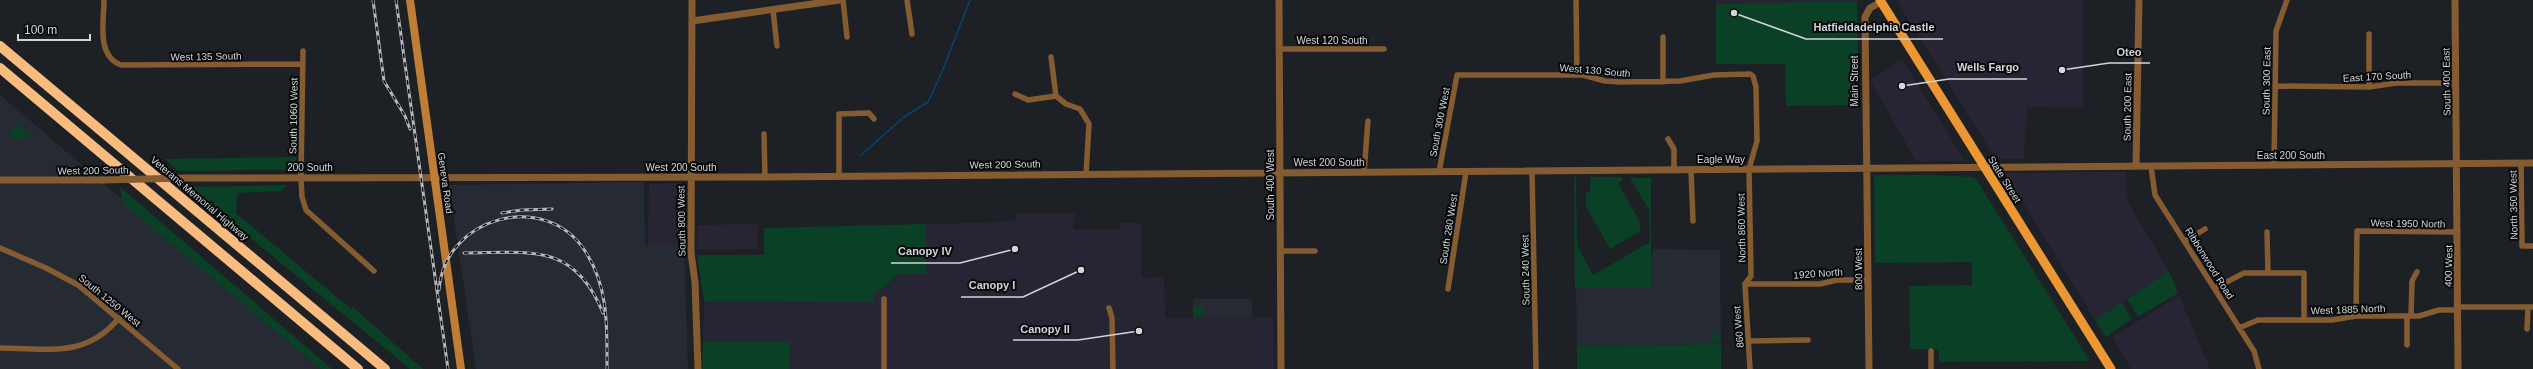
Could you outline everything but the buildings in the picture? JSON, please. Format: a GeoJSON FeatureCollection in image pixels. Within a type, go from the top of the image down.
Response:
{"type":"FeatureCollection","features":[{"type":"Feature","properties":{"kind":"highway","name":"Veterans Memorial Highway"},"geometry":{"type":"LineString","coordinates":[[0,46],[385,369]]}},
{"type":"Feature","properties":{"kind":"highway"},"geometry":{"type":"LineString","coordinates":[[0,68],[358,369]]}},
{"type":"Feature","properties":{"kind":"main road","name":"Geneva Road"},"geometry":{"type":"LineString","coordinates":[[410,0],[461,369]]}},
{"type":"Feature","properties":{"kind":"main road","name":"State Street"},"geometry":{"type":"LineString","coordinates":[[1880,1],[2111,369]]}},
{"type":"Feature","properties":{"kind":"street","name":"West 135 South"},"geometry":{"type":"LineString","coordinates":[[104,0],[104,47],[110,60],[125,66],[303,64]]}},
{"type":"Feature","properties":{"kind":"street","name":"South 800 West"},"geometry":{"type":"LineString","coordinates":[[692,0],[690,177],[691,253],[695,282],[698,369]]}},
{"type":"Feature","properties":{"kind":"street"},"geometry":{"type":"LineString","coordinates":[[692,21],[842,0],[847,37]]}},
{"type":"Feature","properties":{"kind":"street"},"geometry":{"type":"LineString","coordinates":[[907,0],[912,34]]}},
{"type":"Feature","properties":{"kind":"street","name":"South 400 West"},"geometry":{"type":"LineString","coordinates":[[1279,0],[1281,369]]}},
{"type":"Feature","properties":{"kind":"street"},"geometry":{"type":"LineString","coordinates":[[1576,0],[1577,75]]}},
{"type":"Feature","properties":{"kind":"street","name":"South 200 East"},"geometry":{"type":"LineString","coordinates":[[2136,166],[2139,0]]}},
{"type":"Feature","properties":{"kind":"street","name":"South 300 East"},"geometry":{"type":"LineString","coordinates":[[2274,165],[2276,31],[2287,0]]}},
{"type":"Feature","properties":{"kind":"street","name":"South 400 East"},"geometry":{"type":"LineString","coordinates":[[2455,0],[2457,164]]}},
{"type":"Feature","properties":{"kind":"street","name":"Main Street"},"geometry":{"type":"LineString","coordinates":[[1866,168],[1864,95],[1865,17],[1870,8],[1880,1]]}},
{"type":"Feature","properties":{"kind":"street"},"geometry":{"type":"LineString","coordinates":[[773,10],[777,46]]}},
{"type":"Feature","properties":{"kind":"street"},"geometry":{"type":"LineString","coordinates":[[2369,34],[2369,88]]}},
{"type":"Feature","properties":{"kind":"street"},"geometry":{"type":"LineString","coordinates":[[1663,37],[1663,82]]}},
{"type":"Feature","properties":{"kind":"street","name":"West 120 South"},"geometry":{"type":"LineString","coordinates":[[1279,49],[1384,49]]}},
{"type":"Feature","properties":{"kind":"street","name":"South 1060 West"},"geometry":{"type":"LineString","coordinates":[[303,51],[302,197],[310,215],[374,271]]}},
{"type":"Feature","properties":{"kind":"street"},"geometry":{"type":"LineString","coordinates":[[1051,57],[1056,96],[1066,104],[1080,109],[1089,124],[1086,174]]}},
{"type":"Feature","properties":{"kind":"street","name":"West 130 South"},"geometry":{"type":"LineString","coordinates":[[1457,75],[1577,75],[1604,81],[1663,82],[1714,75],[1753,76]]}},
{"type":"Feature","properties":{"kind":"street","name":"South 300 West"},"geometry":{"type":"LineString","coordinates":[[1439,172],[1457,75]]}},
{"type":"Feature","properties":{"kind":"street","name":"North 860 West"},"geometry":{"type":"LineString","coordinates":[[1745,284],[1751,276],[1749,169],[1757,141],[1756,86],[1753,76]]}},
{"type":"Feature","properties":{"kind":"street","name":"East 170 South"},"geometry":{"type":"LineString","coordinates":[[2275,86],[2369,88],[2396,84],[2456,84]]}},
{"type":"Feature","properties":{"kind":"street"},"geometry":{"type":"LineString","coordinates":[[1015,94],[1028,100],[1056,96]]}},
{"type":"Feature","properties":{"kind":"street"},"geometry":{"type":"LineString","coordinates":[[839,176],[839,114],[869,113],[874,118]]}},
{"type":"Feature","properties":{"kind":"street"},"geometry":{"type":"LineString","coordinates":[[1364,172],[1368,121]]}},
{"type":"Feature","properties":{"kind":"street"},"geometry":{"type":"LineString","coordinates":[[764,134],[765,177]]}},
{"type":"Feature","properties":{"kind":"street"},"geometry":{"type":"LineString","coordinates":[[1668,139],[1674,150],[1674,170]]}},
{"type":"Feature","properties":{"kind":"street","name":"North 350 West"},"geometry":{"type":"LineString","coordinates":[[2521,163],[2522,246],[2533,246]]}},
{"type":"Feature","properties":{"kind":"street","name":"East 200 South"},"geometry":{"type":"LineString","coordinates":[[1984,167],[2533,163]]}},
{"type":"Feature","properties":{"kind":"street","name":"400 West"},"geometry":{"type":"LineString","coordinates":[[2457,164],[2458,369]]}},
{"type":"Feature","properties":{"kind":"street","name":"Ribbonwood Road"},"geometry":{"type":"LineString","coordinates":[[2151,166],[2155,195],[2254,351],[2259,369]]}},
{"type":"Feature","properties":{"kind":"street"},"geometry":{"type":"LineString","coordinates":[[1866,168],[1984,167]]}},
{"type":"Feature","properties":{"kind":"street","name":"Eagle Way"},"geometry":{"type":"LineString","coordinates":[[1575,170],[1866,168]]}},
{"type":"Feature","properties":{"kind":"street","name":"800 West"},"geometry":{"type":"LineString","coordinates":[[1866,168],[1869,369]]}},
{"type":"Feature","properties":{"kind":"street","name":"South 240 West"},"geometry":{"type":"LineString","coordinates":[[1532,170],[1536,369]]}},
{"type":"Feature","properties":{"kind":"street","name":"West 200 South"},"geometry":{"type":"LineString","coordinates":[[434,176],[765,177],[1575,170]]}},
{"type":"Feature","properties":{"kind":"street"},"geometry":{"type":"LineString","coordinates":[[1691,170],[1693,220]]}},
{"type":"Feature","properties":{"kind":"street","name":"South 280 West"},"geometry":{"type":"LineString","coordinates":[[1448,289],[1466,172]]}},
{"type":"Feature","properties":{"kind":"street","name":"200 South"},"geometry":{"type":"LineString","coordinates":[[187,178],[434,176]]}},
{"type":"Feature","properties":{"kind":"street","name":"West 200 South"},"geometry":{"type":"LineString","coordinates":[[0,180],[187,178]]}},
{"type":"Feature","properties":{"kind":"street"},"geometry":{"type":"LineString","coordinates":[[2185,241],[2205,229]]}},
{"type":"Feature","properties":{"kind":"street","name":"West 1950 North"},"geometry":{"type":"LineString","coordinates":[[2356,316],[2357,231],[2458,232]]}},
{"type":"Feature","properties":{"kind":"street"},"geometry":{"type":"LineString","coordinates":[[2267,232],[2268,273]]}},
{"type":"Feature","properties":{"kind":"street","name":"South 1250 West"},"geometry":{"type":"LineString","coordinates":[[0,248],[69,279],[120,318],[178,369]]}},
{"type":"Feature","properties":{"kind":"street"},"geometry":{"type":"LineString","coordinates":[[1280,251],[1315,251]]}},
{"type":"Feature","properties":{"kind":"street"},"geometry":{"type":"LineString","coordinates":[[2407,345],[2412,281],[2417,272]]}},
{"type":"Feature","properties":{"kind":"street"},"geometry":{"type":"LineString","coordinates":[[2215,288],[2244,273],[2304,273],[2304,320]]}},
{"type":"Feature","properties":{"kind":"street","name":"1920 North"},"geometry":{"type":"LineString","coordinates":[[1745,284],[1820,284],[1837,280],[1868,280]]}},
{"type":"Feature","properties":{"kind":"street","name":"860 West"},"geometry":{"type":"LineString","coordinates":[[1745,284],[1750,368]]}},
{"type":"Feature","properties":{"kind":"street"},"geometry":{"type":"LineString","coordinates":[[884,299],[884,369]]}},
{"type":"Feature","properties":{"kind":"street"},"geometry":{"type":"LineString","coordinates":[[2528,329],[2531,307]]}},
{"type":"Feature","properties":{"kind":"street","name":"West 1885 North"},"geometry":{"type":"LineString","coordinates":[[2239,328],[2258,320],[2332,320],[2356,316],[2409,316],[2458,308],[2531,307]]}},
{"type":"Feature","properties":{"kind":"street"},"geometry":{"type":"LineString","coordinates":[[1109,308],[1112,318],[1113,369]]}},
{"type":"Feature","properties":{"kind":"street"},"geometry":{"type":"LineString","coordinates":[[0,348],[80,347],[105,334],[120,318]]}},
{"type":"Feature","properties":{"kind":"street"},"geometry":{"type":"LineString","coordinates":[[1749,341],[1808,340]]}},
{"type":"Feature","properties":{"kind":"street"},"geometry":{"type":"LineString","coordinates":[[1931,351],[1932,369]]}},
{"type":"Feature","properties":{"kind":"shaded area"},"geometry":{"type":"Polygon","coordinates":[[[1716,0],[1857,0],[1857,1],[1716,4],[1716,0]]]}},
{"type":"Feature","properties":{"kind":"shaded area"},"geometry":{"type":"Polygon","coordinates":[[[1896,0],[2083,0],[2083,108],[2027,107],[2024,159],[1996,159],[1896,0]]]}},
{"type":"Feature","properties":{"kind":"shaded area"},"geometry":{"type":"Polygon","coordinates":[[[1902,59],[1965,161],[1916,161],[1870,80],[1902,59]]]}},
{"type":"Feature","properties":{"kind":"shaded area"},"geometry":{"type":"Polygon","coordinates":[[[0,95],[321,369],[0,369],[0,95]]]}},
{"type":"Feature","properties":{"kind":"shaded area"},"geometry":{"type":"Polygon","coordinates":[[[2126,172],[2127,201],[2169,271],[2095,320],[2005,173],[2126,172]]]}},
{"type":"Feature","properties":{"kind":"shaded area"},"geometry":{"type":"Polygon","coordinates":[[[644,182],[645,245],[684,245],[688,369],[476,369],[449,185],[644,182]]]}},
{"type":"Feature","properties":{"kind":"shaded area"},"geometry":{"type":"Polygon","coordinates":[[[681,183],[684,186],[684,245],[648,245],[649,184],[681,183]]]}},
{"type":"Feature","properties":{"kind":"shaded area"},"geometry":{"type":"Polygon","coordinates":[[[1018,213],[1075,213],[1073,229],[1119,229],[1120,223],[1141,223],[1141,278],[1164,277],[1165,318],[1273,317],[1274,369],[789,369],[789,342],[703,342],[704,301],[873,302],[875,292],[885,287],[898,274],[926,274],[926,224],[997,222],[1014,220],[1018,213]]]}},
{"type":"Feature","properties":{"kind":"shaded area"},"geometry":{"type":"Polygon","coordinates":[[[758,224],[758,249],[697,250],[697,225],[758,224]]]}},
{"type":"Feature","properties":{"kind":"shaded area"},"geometry":{"type":"Polygon","coordinates":[[[1652,249],[1720,250],[1721,344],[1577,346],[1576,288],[1651,288],[1652,249]]]}},
{"type":"Feature","properties":{"kind":"shaded area"},"geometry":{"type":"Polygon","coordinates":[[[2179,295],[2210,369],[2131,369],[2113,337],[2179,295]]]}},
{"type":"Feature","properties":{"kind":"shaded area"},"geometry":{"type":"Polygon","coordinates":[[[1193,299],[1252,299],[1252,317],[1193,318],[1193,299]]]}},
{"type":"Feature","properties":{"kind":"green space"},"geometry":{"type":"Polygon","coordinates":[[[1857,1],[1859,105],[1786,106],[1785,64],[1716,64],[1716,4],[1857,1]]]}},
{"type":"Feature","properties":{"kind":"green space"},"geometry":{"type":"Polygon","coordinates":[[[16,123],[31,136],[16,141],[10,136],[16,123]]]}},
{"type":"Feature","properties":{"kind":"green space"},"geometry":{"type":"Polygon","coordinates":[[[296,157],[296,167],[291,170],[178,171],[165,159],[296,157]]]}},
{"type":"Feature","properties":{"kind":"green space"},"geometry":{"type":"Polygon","coordinates":[[[1874,175],[1937,175],[1970,177],[1976,179],[2090,361],[1939,362],[1939,349],[1910,349],[1909,286],[1972,285],[1972,262],[1875,263],[1874,175]]]}},
{"type":"Feature","properties":{"kind":"green space"},"geometry":{"type":"Polygon","coordinates":[[[1574,177],[1576,177],[1577,245],[1593,275],[1650,242],[1649,210],[1630,178],[1651,178],[1651,288],[1575,288],[1574,177]]]}},
{"type":"Feature","properties":{"kind":"green space"},"geometry":{"type":"Polygon","coordinates":[[[1590,177],[1622,177],[1622,181],[1618,183],[1640,222],[1640,231],[1610,249],[1586,207],[1586,193],[1590,192],[1590,177]]]}},
{"type":"Feature","properties":{"kind":"green space"},"geometry":{"type":"Polygon","coordinates":[[[287,185],[282,191],[237,193],[236,213],[351,309],[353,307],[423,369],[410,369],[188,187],[287,185]]]}},
{"type":"Feature","properties":{"kind":"green space"},"geometry":{"type":"Polygon","coordinates":[[[120,187],[332,369],[321,369],[126,206],[122,201],[120,187]]]}},
{"type":"Feature","properties":{"kind":"green space"},"geometry":{"type":"Polygon","coordinates":[[[926,224],[926,274],[898,274],[885,287],[875,292],[874,302],[704,301],[697,255],[764,255],[764,228],[926,224]]]}},
{"type":"Feature","properties":{"kind":"green space"},"geometry":{"type":"Polygon","coordinates":[[[2169,271],[2178,293],[2138,317],[2127,299],[2169,271]]]}},
{"type":"Feature","properties":{"kind":"green space"},"geometry":{"type":"Polygon","coordinates":[[[2122,302],[2132,319],[2106,337],[2095,320],[2122,302]]]}},
{"type":"Feature","properties":{"kind":"green space"},"geometry":{"type":"Polygon","coordinates":[[[1198,305],[1202,307],[1204,311],[1202,315],[1198,317],[1194,315],[1192,311],[1194,307],[1198,305]]]}},
{"type":"Feature","properties":{"kind":"green space"},"geometry":{"type":"Polygon","coordinates":[[[1713,334],[1717,334],[1719,338],[1717,342],[1713,342],[1711,340],[1711,336],[1713,334]]]}},
{"type":"Feature","properties":{"kind":"green space"},"geometry":{"type":"Polygon","coordinates":[[[703,342],[789,342],[789,369],[702,369],[703,342]]]}},
{"type":"Feature","properties":{"kind":"green space"},"geometry":{"type":"Polygon","coordinates":[[[1721,344],[1721,369],[1577,369],[1577,346],[1721,344]]]}},
{"type":"Feature","properties":{"kind":"waterway"},"geometry":{"type":"LineString","coordinates":[[860,156],[904,117],[928,102],[942,72],[970,0]]}},
{"type":"Feature","properties":{"kind":"railway"},"geometry":{"type":"LineString","coordinates":[[373,0],[384,81],[405,116],[410,129]]}},
{"type":"Feature","properties":{"kind":"railway"},"geometry":{"type":"LineString","coordinates":[[396,0],[448,369]]}},
{"type":"Feature","properties":{"kind":"railway"},"geometry":{"type":"LineString","coordinates":[[502,213],[522,210],[552,209]]}},
{"type":"Feature","properties":{"kind":"railway"},"geometry":{"type":"LineString","coordinates":[[439,290],[445,265],[458,244],[477,229],[499,220],[523,217],[546,221],[567,232],[585,251],[599,279],[605,308],[607,369]]}},
{"type":"Feature","properties":{"kind":"railway"},"geometry":{"type":"LineString","coordinates":[[464,253],[529,253],[547,256],[563,262],[578,273],[591,290],[603,313]]}},
{"type":"Feature","properties":{"kind":"place","name":"Hatfieldadelphia Castle"},"geometry":{"type":"Point","coordinates":[1734,13]}},
{"type":"Feature","properties":{"kind":"place","name":"Oteo"},"geometry":{"type":"Point","coordinates":[2062,70]}},
{"type":"Feature","properties":{"kind":"place","name":"Wells Fargo"},"geometry":{"type":"Point","coordinates":[1902,86]}},
{"type":"Feature","properties":{"kind":"place","name":"Canopy IV"},"geometry":{"type":"Point","coordinates":[1015,249]}},
{"type":"Feature","properties":{"kind":"place","name":"Canopy I"},"geometry":{"type":"Point","coordinates":[1081,270]}},
{"type":"Feature","properties":{"kind":"place","name":"Canopy II"},"geometry":{"type":"Point","coordinates":[1139,331]}}]}
